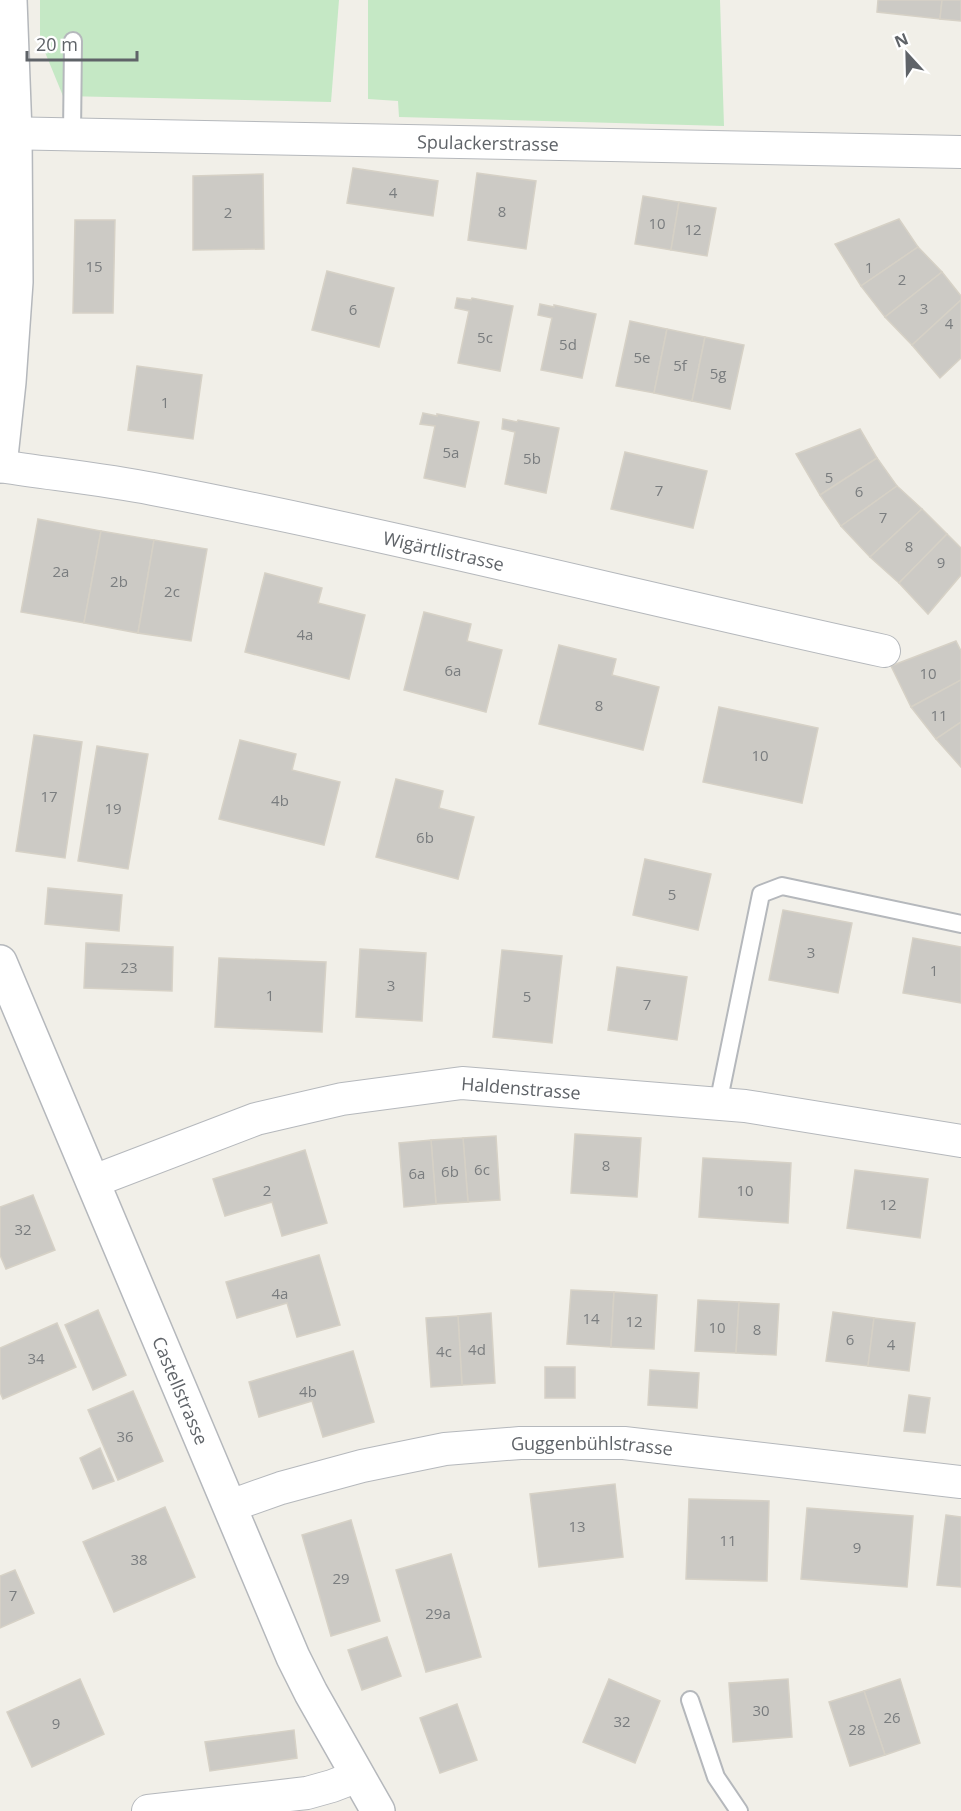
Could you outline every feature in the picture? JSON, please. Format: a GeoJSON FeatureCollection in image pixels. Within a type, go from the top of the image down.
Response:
{"type":"FeatureCollection","features":[{"type":"Feature","properties":{"kind":"street"},"geometry":{"type":"LineString","coordinates":[[0,466],[16,282],[8,133],[10,0]]}},
{"type":"Feature","properties":{"kind":"street","name":"Spulackerstrasse"},"geometry":{"type":"LineString","coordinates":[[8,133],[961,152]]}},
{"type":"Feature","properties":{"kind":"street","name":"Wigärtlistrasse"},"geometry":{"type":"LineString","coordinates":[[0,466],[151,489],[541,572],[702,611],[884,651]]}},
{"type":"Feature","properties":{"kind":"street","name":"Castellstrasse"},"geometry":{"type":"LineString","coordinates":[[0,962],[293,1657],[378,1811]]}},
{"type":"Feature","properties":{"kind":"street","name":"Haldenstrasse"},"geometry":{"type":"LineString","coordinates":[[94,1181],[256,1119],[342,1099],[462,1083],[745,1106],[961,1141]]}},
{"type":"Feature","properties":{"kind":"street","name":"Guggenbühlstrasse"},"geometry":{"type":"LineString","coordinates":[[231,1506],[281,1488],[362,1466],[445,1449],[520,1443],[624,1443],[961,1482]]}},
{"type":"Feature","properties":{"kind":"street"},"geometry":{"type":"LineString","coordinates":[[148,1811],[307,1794],[358,1776]]}},
{"type":"Feature","properties":{"kind":"lane"},"geometry":{"type":"LineString","coordinates":[[72,134],[73,41]]}},
{"type":"Feature","properties":{"kind":"lane"},"geometry":{"type":"LineString","coordinates":[[718,1104],[761,894],[782,886],[961,924]]}},
{"type":"Feature","properties":{"kind":"lane"},"geometry":{"type":"LineString","coordinates":[[690,1700],[716,1777],[739,1811]]}},
{"type":"Feature","properties":{"kind":"green space"},"geometry":{"type":"Polygon","coordinates":[[[40,0],[339,0],[331,102],[63,96],[40,40],[40,0]]]}},
{"type":"Feature","properties":{"kind":"green space"},"geometry":{"type":"Polygon","coordinates":[[[368,0],[720,0],[724,126],[399,117],[398,101],[368,99],[368,0]]]}},
{"type":"Feature","properties":{"kind":"building"},"geometry":{"type":"Polygon","coordinates":[[[878,0],[942,0],[940,19],[877,12],[878,0]]]}},
{"type":"Feature","properties":{"kind":"building"},"geometry":{"type":"Polygon","coordinates":[[[942,0],[961,0],[961,21],[940,19],[942,0]]]}},
{"type":"Feature","properties":{"kind":"building"},"geometry":{"type":"Polygon","coordinates":[[[353,168],[438,181],[433,216],[347,203],[353,168]]]}},
{"type":"Feature","properties":{"kind":"building"},"geometry":{"type":"Polygon","coordinates":[[[477,173],[536,181],[526,249],[468,240],[477,173]]]}},
{"type":"Feature","properties":{"kind":"building"},"geometry":{"type":"Polygon","coordinates":[[[263,174],[264,249],[193,250],[193,176],[263,174]]]}},
{"type":"Feature","properties":{"kind":"building"},"geometry":{"type":"Polygon","coordinates":[[[643,196],[679,202],[671,250],[635,244],[643,196]]]}},
{"type":"Feature","properties":{"kind":"building"},"geometry":{"type":"Polygon","coordinates":[[[679,202],[716,208],[707,256],[671,250],[679,202]]]}},
{"type":"Feature","properties":{"kind":"building"},"geometry":{"type":"Polygon","coordinates":[[[899,219],[918,247],[861,286],[835,244],[899,219]]]}},
{"type":"Feature","properties":{"kind":"building"},"geometry":{"type":"Polygon","coordinates":[[[75,220],[115,220],[113,313],[73,313],[75,220]]]}},
{"type":"Feature","properties":{"kind":"building"},"geometry":{"type":"Polygon","coordinates":[[[918,247],[942,272],[885,317],[861,286],[918,247]]]}},
{"type":"Feature","properties":{"kind":"building"},"geometry":{"type":"Polygon","coordinates":[[[327,271],[394,288],[379,347],[312,330],[327,271]]]}},
{"type":"Feature","properties":{"kind":"building"},"geometry":{"type":"Polygon","coordinates":[[[942,272],[961,296],[961,300],[912,345],[885,317],[942,272]]]}},
{"type":"Feature","properties":{"kind":"building"},"geometry":{"type":"Polygon","coordinates":[[[457,298],[471,300],[472,298],[513,306],[500,371],[458,363],[469,311],[455,308],[457,298]]]}},
{"type":"Feature","properties":{"kind":"building"},"geometry":{"type":"Polygon","coordinates":[[[961,300],[961,358],[940,378],[912,345],[961,300]]]}},
{"type":"Feature","properties":{"kind":"building"},"geometry":{"type":"Polygon","coordinates":[[[540,304],[596,314],[582,378],[541,370],[552,318],[538,315],[540,304]]]}},
{"type":"Feature","properties":{"kind":"building"},"geometry":{"type":"Polygon","coordinates":[[[630,321],[667,329],[654,393],[616,386],[630,321]]]}},
{"type":"Feature","properties":{"kind":"building"},"geometry":{"type":"Polygon","coordinates":[[[667,329],[705,337],[692,401],[654,393],[667,329]]]}},
{"type":"Feature","properties":{"kind":"building"},"geometry":{"type":"Polygon","coordinates":[[[705,337],[744,345],[730,409],[692,401],[705,337]]]}},
{"type":"Feature","properties":{"kind":"building"},"geometry":{"type":"Polygon","coordinates":[[[137,366],[202,375],[193,439],[128,430],[137,366]]]}},
{"type":"Feature","properties":{"kind":"building"},"geometry":{"type":"Polygon","coordinates":[[[423,413],[479,422],[465,487],[424,478],[435,426],[420,424],[423,413]]]}},
{"type":"Feature","properties":{"kind":"building"},"geometry":{"type":"Polygon","coordinates":[[[503,419],[559,428],[546,493],[505,484],[515,432],[502,429],[503,419]]]}},
{"type":"Feature","properties":{"kind":"building"},"geometry":{"type":"Polygon","coordinates":[[[860,429],[877,458],[820,495],[796,454],[860,429]]]}},
{"type":"Feature","properties":{"kind":"building"},"geometry":{"type":"Polygon","coordinates":[[[625,452],[707,471],[693,528],[611,509],[625,452]]]}},
{"type":"Feature","properties":{"kind":"building"},"geometry":{"type":"Polygon","coordinates":[[[877,458],[897,486],[841,526],[820,495],[877,458]]]}},
{"type":"Feature","properties":{"kind":"building"},"geometry":{"type":"Polygon","coordinates":[[[897,486],[922,509],[870,557],[841,526],[897,486]]]}},
{"type":"Feature","properties":{"kind":"building"},"geometry":{"type":"Polygon","coordinates":[[[922,509],[947,534],[899,583],[870,557],[922,509]]]}},
{"type":"Feature","properties":{"kind":"building"},"geometry":{"type":"Polygon","coordinates":[[[38,519],[101,531],[84,623],[21,612],[38,519]]]}},
{"type":"Feature","properties":{"kind":"building"},"geometry":{"type":"Polygon","coordinates":[[[101,531],[154,540],[138,633],[84,623],[101,531]]]}},
{"type":"Feature","properties":{"kind":"building"},"geometry":{"type":"Polygon","coordinates":[[[947,534],[961,548],[961,575],[928,614],[899,583],[947,534]]]}},
{"type":"Feature","properties":{"kind":"building"},"geometry":{"type":"Polygon","coordinates":[[[154,540],[207,549],[191,641],[138,633],[154,540]]]}},
{"type":"Feature","properties":{"kind":"building"},"geometry":{"type":"Polygon","coordinates":[[[265,573],[322,588],[318,603],[365,615],[349,679],[245,652],[265,573]]]}},
{"type":"Feature","properties":{"kind":"building"},"geometry":{"type":"Polygon","coordinates":[[[424,612],[471,624],[467,641],[502,650],[486,712],[404,690],[424,612]]]}},
{"type":"Feature","properties":{"kind":"building"},"geometry":{"type":"Polygon","coordinates":[[[956,641],[961,651],[961,680],[911,707],[891,666],[956,641]]]}},
{"type":"Feature","properties":{"kind":"building"},"geometry":{"type":"Polygon","coordinates":[[[559,645],[616,659],[612,675],[659,687],[643,750],[539,724],[559,645]]]}},
{"type":"Feature","properties":{"kind":"building"},"geometry":{"type":"Polygon","coordinates":[[[961,680],[961,722],[936,739],[911,707],[961,680]]]}},
{"type":"Feature","properties":{"kind":"building"},"geometry":{"type":"Polygon","coordinates":[[[719,707],[818,728],[802,803],[703,782],[719,707]]]}},
{"type":"Feature","properties":{"kind":"building"},"geometry":{"type":"Polygon","coordinates":[[[961,722],[961,767],[936,739],[961,722]]]}},
{"type":"Feature","properties":{"kind":"building"},"geometry":{"type":"Polygon","coordinates":[[[34,735],[82,742],[65,858],[16,851],[34,735]]]}},
{"type":"Feature","properties":{"kind":"building"},"geometry":{"type":"Polygon","coordinates":[[[240,740],[296,754],[292,770],[340,782],[324,845],[219,819],[240,740]]]}},
{"type":"Feature","properties":{"kind":"building"},"geometry":{"type":"Polygon","coordinates":[[[97,746],[148,754],[128,869],[78,861],[97,746]]]}},
{"type":"Feature","properties":{"kind":"building"},"geometry":{"type":"Polygon","coordinates":[[[396,779],[443,791],[439,808],[474,817],[458,879],[376,857],[396,779]]]}},
{"type":"Feature","properties":{"kind":"building"},"geometry":{"type":"Polygon","coordinates":[[[645,859],[711,874],[698,930],[633,915],[645,859]]]}},
{"type":"Feature","properties":{"kind":"building"},"geometry":{"type":"Polygon","coordinates":[[[48,888],[122,895],[119,931],[45,924],[48,888]]]}},
{"type":"Feature","properties":{"kind":"building"},"geometry":{"type":"Polygon","coordinates":[[[783,910],[852,923],[838,993],[769,980],[783,910]]]}},
{"type":"Feature","properties":{"kind":"building"},"geometry":{"type":"Polygon","coordinates":[[[913,938],[961,947],[961,1003],[903,993],[913,938]]]}},
{"type":"Feature","properties":{"kind":"building"},"geometry":{"type":"Polygon","coordinates":[[[86,943],[173,947],[172,991],[84,988],[86,943]]]}},
{"type":"Feature","properties":{"kind":"building"},"geometry":{"type":"Polygon","coordinates":[[[360,949],[426,953],[422,1021],[356,1017],[360,949]]]}},
{"type":"Feature","properties":{"kind":"building"},"geometry":{"type":"Polygon","coordinates":[[[502,950],[562,956],[552,1043],[493,1037],[502,950]]]}},
{"type":"Feature","properties":{"kind":"building"},"geometry":{"type":"Polygon","coordinates":[[[219,958],[326,962],[322,1032],[215,1027],[219,958]]]}},
{"type":"Feature","properties":{"kind":"building"},"geometry":{"type":"Polygon","coordinates":[[[617,967],[687,977],[677,1040],[608,1030],[617,967]]]}},
{"type":"Feature","properties":{"kind":"building"},"geometry":{"type":"Polygon","coordinates":[[[575,1134],[641,1138],[637,1197],[571,1193],[575,1134]]]}},
{"type":"Feature","properties":{"kind":"building"},"geometry":{"type":"Polygon","coordinates":[[[496,1136],[500,1200],[468,1202],[463,1138],[496,1136]]]}},
{"type":"Feature","properties":{"kind":"building"},"geometry":{"type":"Polygon","coordinates":[[[463,1138],[468,1202],[436,1204],[431,1140],[463,1138]]]}},
{"type":"Feature","properties":{"kind":"building"},"geometry":{"type":"Polygon","coordinates":[[[431,1140],[436,1204],[404,1207],[399,1143],[431,1140]]]}},
{"type":"Feature","properties":{"kind":"building"},"geometry":{"type":"Polygon","coordinates":[[[305,1150],[327,1223],[282,1236],[272,1202],[225,1216],[213,1179],[305,1150]]]}},
{"type":"Feature","properties":{"kind":"building"},"geometry":{"type":"Polygon","coordinates":[[[703,1158],[791,1163],[788,1223],[699,1217],[703,1158]]]}},
{"type":"Feature","properties":{"kind":"building"},"geometry":{"type":"Polygon","coordinates":[[[855,1170],[928,1179],[920,1238],[847,1228],[855,1170]]]}},
{"type":"Feature","properties":{"kind":"building"},"geometry":{"type":"Polygon","coordinates":[[[33,1195],[55,1250],[6,1269],[0,1255],[0,1207],[33,1195]]]}},
{"type":"Feature","properties":{"kind":"building"},"geometry":{"type":"Polygon","coordinates":[[[319,1255],[340,1325],[297,1337],[287,1303],[237,1318],[226,1282],[319,1255]]]}},
{"type":"Feature","properties":{"kind":"building"},"geometry":{"type":"Polygon","coordinates":[[[571,1290],[614,1292],[611,1347],[567,1344],[571,1290]]]}},
{"type":"Feature","properties":{"kind":"building"},"geometry":{"type":"Polygon","coordinates":[[[614,1292],[657,1295],[654,1349],[611,1347],[614,1292]]]}},
{"type":"Feature","properties":{"kind":"building"},"geometry":{"type":"Polygon","coordinates":[[[698,1300],[739,1302],[736,1353],[695,1351],[698,1300]]]}},
{"type":"Feature","properties":{"kind":"building"},"geometry":{"type":"Polygon","coordinates":[[[739,1302],[779,1304],[776,1355],[736,1353],[739,1302]]]}},
{"type":"Feature","properties":{"kind":"building"},"geometry":{"type":"Polygon","coordinates":[[[98,1310],[126,1375],[93,1390],[65,1325],[98,1310]]]}},
{"type":"Feature","properties":{"kind":"building"},"geometry":{"type":"Polygon","coordinates":[[[833,1312],[874,1318],[868,1366],[826,1361],[833,1312]]]}},
{"type":"Feature","properties":{"kind":"building"},"geometry":{"type":"Polygon","coordinates":[[[491,1313],[495,1383],[462,1385],[458,1316],[491,1313]]]}},
{"type":"Feature","properties":{"kind":"building"},"geometry":{"type":"Polygon","coordinates":[[[458,1316],[462,1385],[431,1387],[426,1318],[458,1316]]]}},
{"type":"Feature","properties":{"kind":"building"},"geometry":{"type":"Polygon","coordinates":[[[874,1318],[915,1323],[909,1371],[868,1366],[874,1318]]]}},
{"type":"Feature","properties":{"kind":"building"},"geometry":{"type":"Polygon","coordinates":[[[57,1323],[76,1367],[3,1399],[0,1392],[0,1348],[57,1323]]]}},
{"type":"Feature","properties":{"kind":"building"},"geometry":{"type":"Polygon","coordinates":[[[353,1351],[374,1422],[323,1437],[312,1401],[259,1417],[249,1382],[353,1351]]]}},
{"type":"Feature","properties":{"kind":"building"},"geometry":{"type":"Polygon","coordinates":[[[545,1367],[575,1367],[575,1398],[545,1398],[545,1367]]]}},
{"type":"Feature","properties":{"kind":"building"},"geometry":{"type":"Polygon","coordinates":[[[650,1370],[699,1373],[697,1408],[648,1405],[650,1370]]]}},
{"type":"Feature","properties":{"kind":"building"},"geometry":{"type":"Polygon","coordinates":[[[133,1391],[163,1461],[118,1480],[88,1410],[133,1391]]]}},
{"type":"Feature","properties":{"kind":"building"},"geometry":{"type":"Polygon","coordinates":[[[909,1395],[930,1398],[925,1433],[904,1431],[909,1395]]]}},
{"type":"Feature","properties":{"kind":"building"},"geometry":{"type":"Polygon","coordinates":[[[100,1448],[114,1481],[93,1489],[80,1458],[100,1448]]]}},
{"type":"Feature","properties":{"kind":"building"},"geometry":{"type":"Polygon","coordinates":[[[615,1484],[623,1557],[539,1567],[530,1494],[615,1484]]]}},
{"type":"Feature","properties":{"kind":"building"},"geometry":{"type":"Polygon","coordinates":[[[689,1499],[769,1501],[767,1581],[686,1579],[689,1499]]]}},
{"type":"Feature","properties":{"kind":"building"},"geometry":{"type":"Polygon","coordinates":[[[165,1507],[195,1577],[114,1612],[83,1542],[165,1507]]]}},
{"type":"Feature","properties":{"kind":"building"},"geometry":{"type":"Polygon","coordinates":[[[807,1508],[913,1516],[907,1587],[801,1579],[807,1508]]]}},
{"type":"Feature","properties":{"kind":"building"},"geometry":{"type":"Polygon","coordinates":[[[946,1515],[961,1517],[961,1587],[937,1585],[946,1515]]]}},
{"type":"Feature","properties":{"kind":"building"},"geometry":{"type":"Polygon","coordinates":[[[351,1520],[380,1621],[331,1636],[302,1535],[351,1520]]]}},
{"type":"Feature","properties":{"kind":"building"},"geometry":{"type":"Polygon","coordinates":[[[451,1554],[481,1657],[426,1672],[396,1570],[451,1554]]]}},
{"type":"Feature","properties":{"kind":"building"},"geometry":{"type":"Polygon","coordinates":[[[15,1570],[34,1613],[0,1628],[0,1576],[15,1570]]]}},
{"type":"Feature","properties":{"kind":"building"},"geometry":{"type":"Polygon","coordinates":[[[387,1637],[401,1676],[362,1690],[348,1650],[387,1637]]]}},
{"type":"Feature","properties":{"kind":"building"},"geometry":{"type":"Polygon","coordinates":[[[80,1679],[104,1734],[32,1767],[7,1712],[80,1679]]]}},
{"type":"Feature","properties":{"kind":"building"},"geometry":{"type":"Polygon","coordinates":[[[609,1679],[660,1701],[635,1763],[583,1742],[609,1679]]]}},
{"type":"Feature","properties":{"kind":"building"},"geometry":{"type":"Polygon","coordinates":[[[788,1679],[792,1737],[733,1742],[729,1683],[788,1679]]]}},
{"type":"Feature","properties":{"kind":"building"},"geometry":{"type":"Polygon","coordinates":[[[900,1679],[920,1743],[885,1755],[864,1691],[900,1679]]]}},
{"type":"Feature","properties":{"kind":"building"},"geometry":{"type":"Polygon","coordinates":[[[864,1691],[885,1755],[850,1766],[829,1702],[864,1691]]]}},
{"type":"Feature","properties":{"kind":"building"},"geometry":{"type":"Polygon","coordinates":[[[457,1704],[477,1760],[440,1773],[420,1718],[457,1704]]]}},
{"type":"Feature","properties":{"kind":"building"},"geometry":{"type":"Polygon","coordinates":[[[294,1730],[297,1758],[210,1771],[205,1742],[294,1730]]]}}]}
